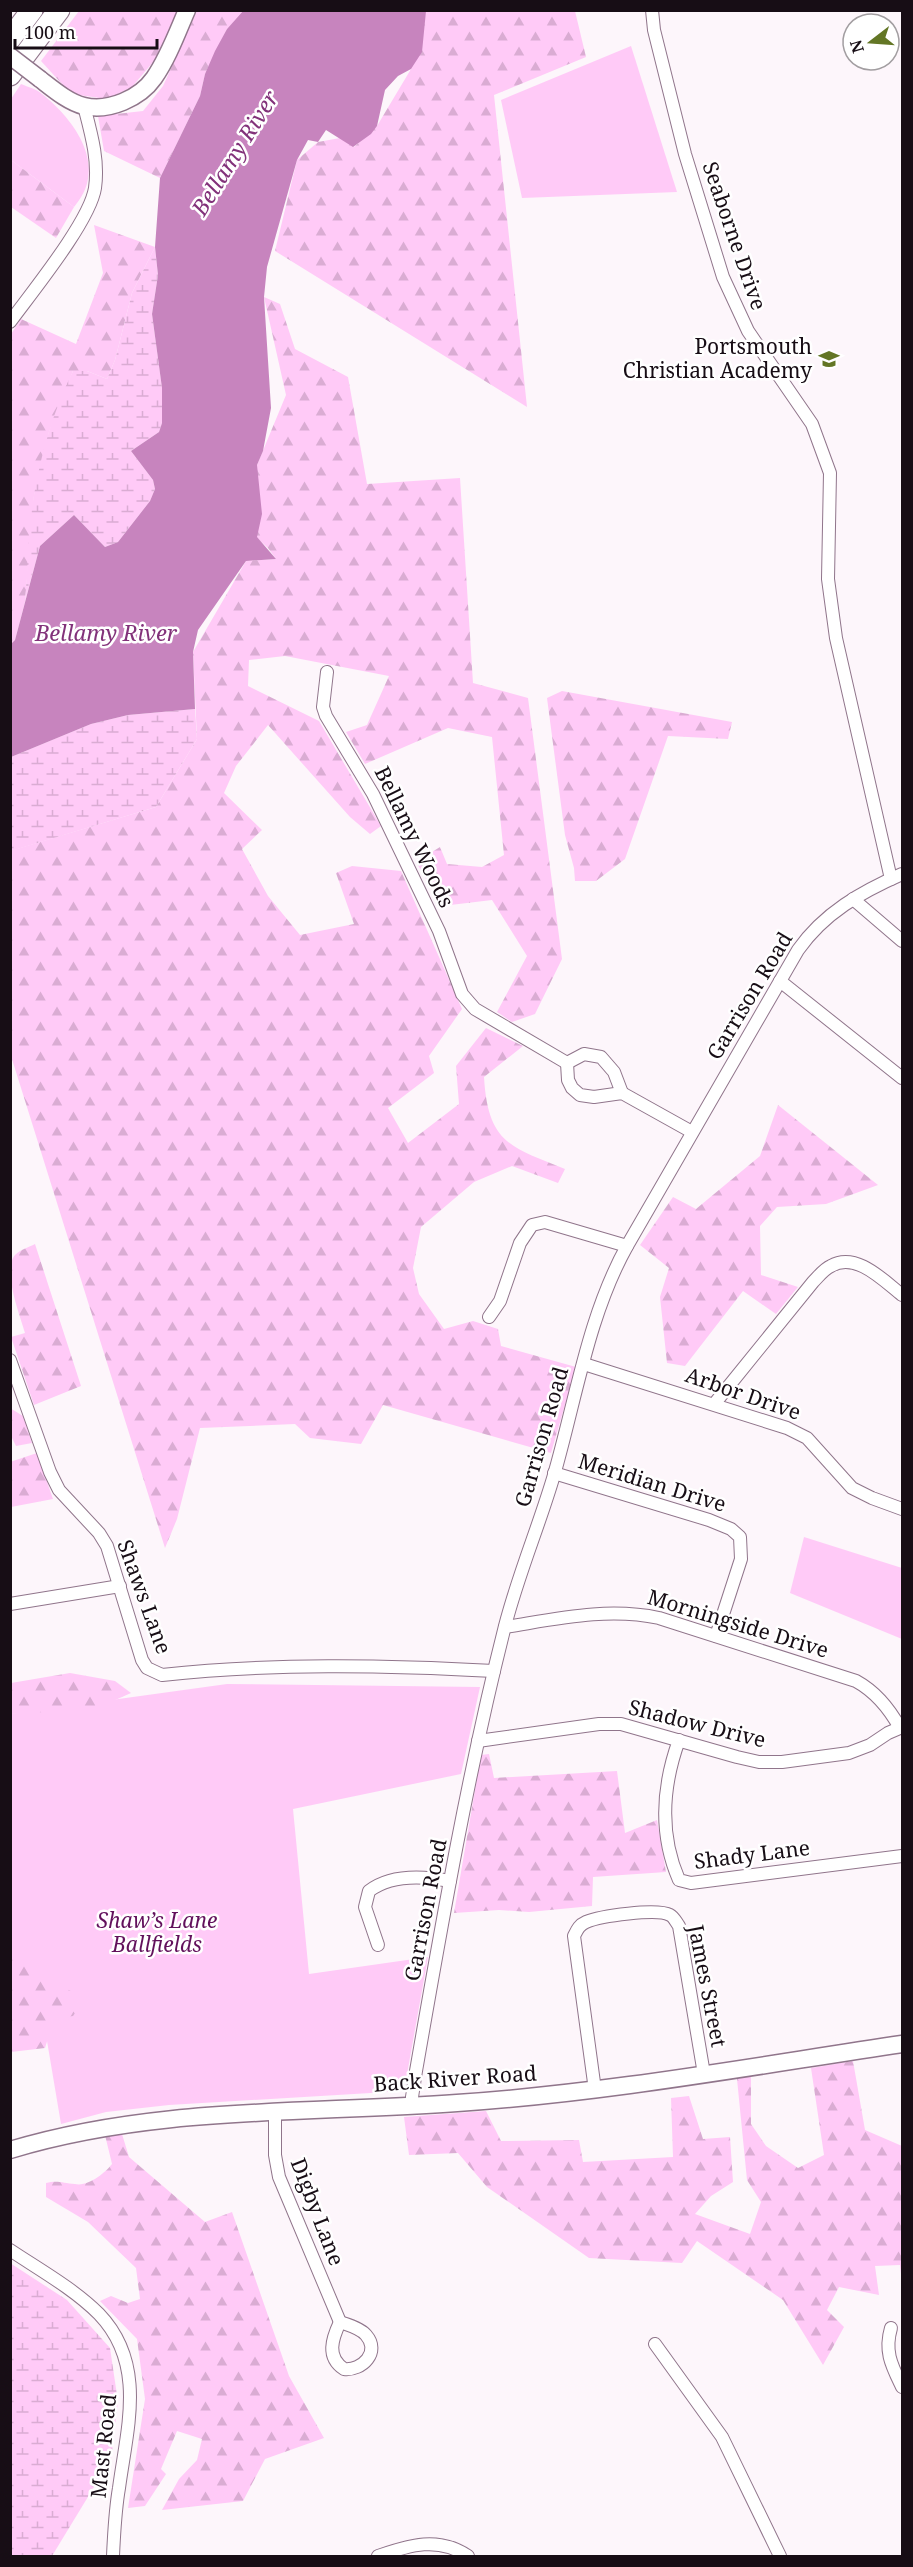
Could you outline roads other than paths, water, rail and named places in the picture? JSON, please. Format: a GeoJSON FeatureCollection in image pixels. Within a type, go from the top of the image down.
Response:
{"type":"FeatureCollection","features":[{"type":"Feature","properties":{"kind":"highway"},"geometry":{"type":"LineString","coordinates":[[10,39],[32,10]]}},
{"type":"Feature","properties":{"kind":"highway"},"geometry":{"type":"LineString","coordinates":[[10,75],[59,10]]}},
{"type":"Feature","properties":{"kind":"street"},"geometry":{"type":"LineString","coordinates":[[10,56],[57,92],[84,106],[108,106],[133,97],[144,90],[160,69],[187,10]]}},
{"type":"Feature","properties":{"kind":"street","name":"Seaborne Drive"},"geometry":{"type":"LineString","coordinates":[[652,10],[654,30],[685,154],[723,277],[748,331],[812,424],[830,473],[828,579],[836,639],[897,877]]}},
{"type":"Feature","properties":{"kind":"street"},"geometry":{"type":"LineString","coordinates":[[10,322],[79,224],[91,202],[95,190],[96,160],[84,106]]}},
{"type":"Feature","properties":{"kind":"street","name":"Bellamy Woods"},"geometry":{"type":"LineString","coordinates":[[327,672],[323,706],[326,716],[378,804],[439,931],[462,994],[469,1003],[485,1015],[567,1063]]}},
{"type":"Feature","properties":{"kind":"street","name":"Garrison Road"},"geometry":{"type":"LineString","coordinates":[[413,2106],[416,2071],[450,1881],[494,1671],[505,1627],[554,1473],[609,1283],[627,1246],[692,1132],[798,950],[815,926],[853,899],[897,877]]}},
{"type":"Feature","properties":{"kind":"street"},"geometry":{"type":"LineString","coordinates":[[853,899],[903,941]]}},
{"type":"Feature","properties":{"kind":"street"},"geometry":{"type":"LineString","coordinates":[[780,981],[903,1078]]}},
{"type":"Feature","properties":{"kind":"street"},"geometry":{"type":"LineString","coordinates":[[622,1093],[614,1072],[601,1057],[584,1054],[567,1063],[568,1080],[572,1088],[580,1095],[622,1093],[692,1132]]}},
{"type":"Feature","properties":{"kind":"street"},"geometry":{"type":"LineString","coordinates":[[489,1317],[500,1301],[520,1243],[532,1225],[545,1222],[627,1246]]}},
{"type":"Feature","properties":{"kind":"street"},"geometry":{"type":"LineString","coordinates":[[715,1403],[813,1282],[830,1266],[852,1262],[872,1271],[903,1295]]}},
{"type":"Feature","properties":{"kind":"street","name":"Shaws Lane"},"geometry":{"type":"LineString","coordinates":[[10,1360],[50,1473],[66,1499],[99,1533],[107,1546],[142,1660],[147,1668],[162,1675],[256,1667],[425,1667],[494,1671]]}},
{"type":"Feature","properties":{"kind":"street","name":"Arbor Drive"},"geometry":{"type":"LineString","coordinates":[[584,1364],[715,1403],[787,1428],[807,1438],[852,1488],[903,1509]]}},
{"type":"Feature","properties":{"kind":"street","name":"Meridian Drive"},"geometry":{"type":"LineString","coordinates":[[554,1473],[709,1520],[731,1529],[740,1537],[741,1559],[716,1636]]}},
{"type":"Feature","properties":{"kind":"street"},"geometry":{"type":"LineString","coordinates":[[10,1604],[120,1586]]}},
{"type":"Feature","properties":{"kind":"street","name":"Morningside Drive"},"geometry":{"type":"LineString","coordinates":[[505,1627],[592,1614],[637,1613],[658,1618],[856,1681],[891,1710],[901,1727]]}},
{"type":"Feature","properties":{"kind":"street","name":"Shadow Drive"},"geometry":{"type":"LineString","coordinates":[[478,1741],[599,1724],[621,1724],[759,1762],[782,1762],[849,1753],[870,1745],[901,1727]]}},
{"type":"Feature","properties":{"kind":"street","name":"Shady Lane"},"geometry":{"type":"LineString","coordinates":[[679,1740],[669,1769],[664,1815],[670,1860],[679,1880],[691,1883],[903,1856]]}},
{"type":"Feature","properties":{"kind":"street"},"geometry":{"type":"LineString","coordinates":[[378,1945],[365,1907],[369,1892],[383,1883],[416,1877],[450,1881]]}},
{"type":"Feature","properties":{"kind":"street","name":"James Street"},"geometry":{"type":"LineString","coordinates":[[595,2090],[574,1936],[578,1928],[585,1923],[609,1917],[660,1912],[669,1914],[679,1926],[704,2074]]}},
{"type":"Feature","properties":{"kind":"street","name":"Back River Road"},"geometry":{"type":"LineString","coordinates":[[10,2150],[65,2134],[110,2126],[275,2112],[413,2106],[595,2090],[903,2044]]}},
{"type":"Feature","properties":{"kind":"street","name":"Digby Lane"},"geometry":{"type":"LineString","coordinates":[[275,2112],[274,2155],[279,2177],[340,2322]]}},
{"type":"Feature","properties":{"kind":"street","name":"Mast Road"},"geometry":{"type":"LineString","coordinates":[[10,2250],[92,2307],[114,2333],[124,2354],[131,2387],[130,2421],[118,2488],[113,2556]]}},
{"type":"Feature","properties":{"kind":"street"},"geometry":{"type":"LineString","coordinates":[[891,2328],[887,2350],[889,2362],[903,2387]]}},
{"type":"Feature","properties":{"kind":"street"},"geometry":{"type":"LineString","coordinates":[[655,2344],[722,2436],[780,2556]]}},
{"type":"Feature","properties":{"kind":"street"},"geometry":{"type":"LineString","coordinates":[[378,2556],[404,2547],[426,2543],[447,2546],[468,2556]]}},
{"type":"Feature","properties":{"kind":"water","name":"Bellamy River"},"geometry":{"type":"Polygon","coordinates":[[[244,10],[426,11],[422,52],[411,69],[398,76],[385,90],[377,126],[371,134],[353,147],[326,130],[318,142],[308,140],[297,160],[267,267],[264,297],[271,408],[263,451],[257,465],[262,514],[257,537],[276,559],[246,561],[198,630],[193,652],[195,709],[128,715],[91,724],[11,757],[11,644],[15,640],[40,546],[74,515],[105,547],[118,542],[150,501],[155,489],[153,480],[131,451],[159,432],[162,423],[162,388],[152,314],[158,275],[155,247],[160,178],[200,96],[205,74],[215,51],[227,29],[244,10]]]}},
{"type":"Feature","properties":{"kind":"place","name":"Portsmouth Christian Academy"},"geometry":{"type":"Point","coordinates":[829,359]}},
{"type":"Feature","properties":{"kind":"park label","name":"Shaw’s Lane Ballfields"},"geometry":{"type":"Point","coordinates":[157,1933]}}]}
